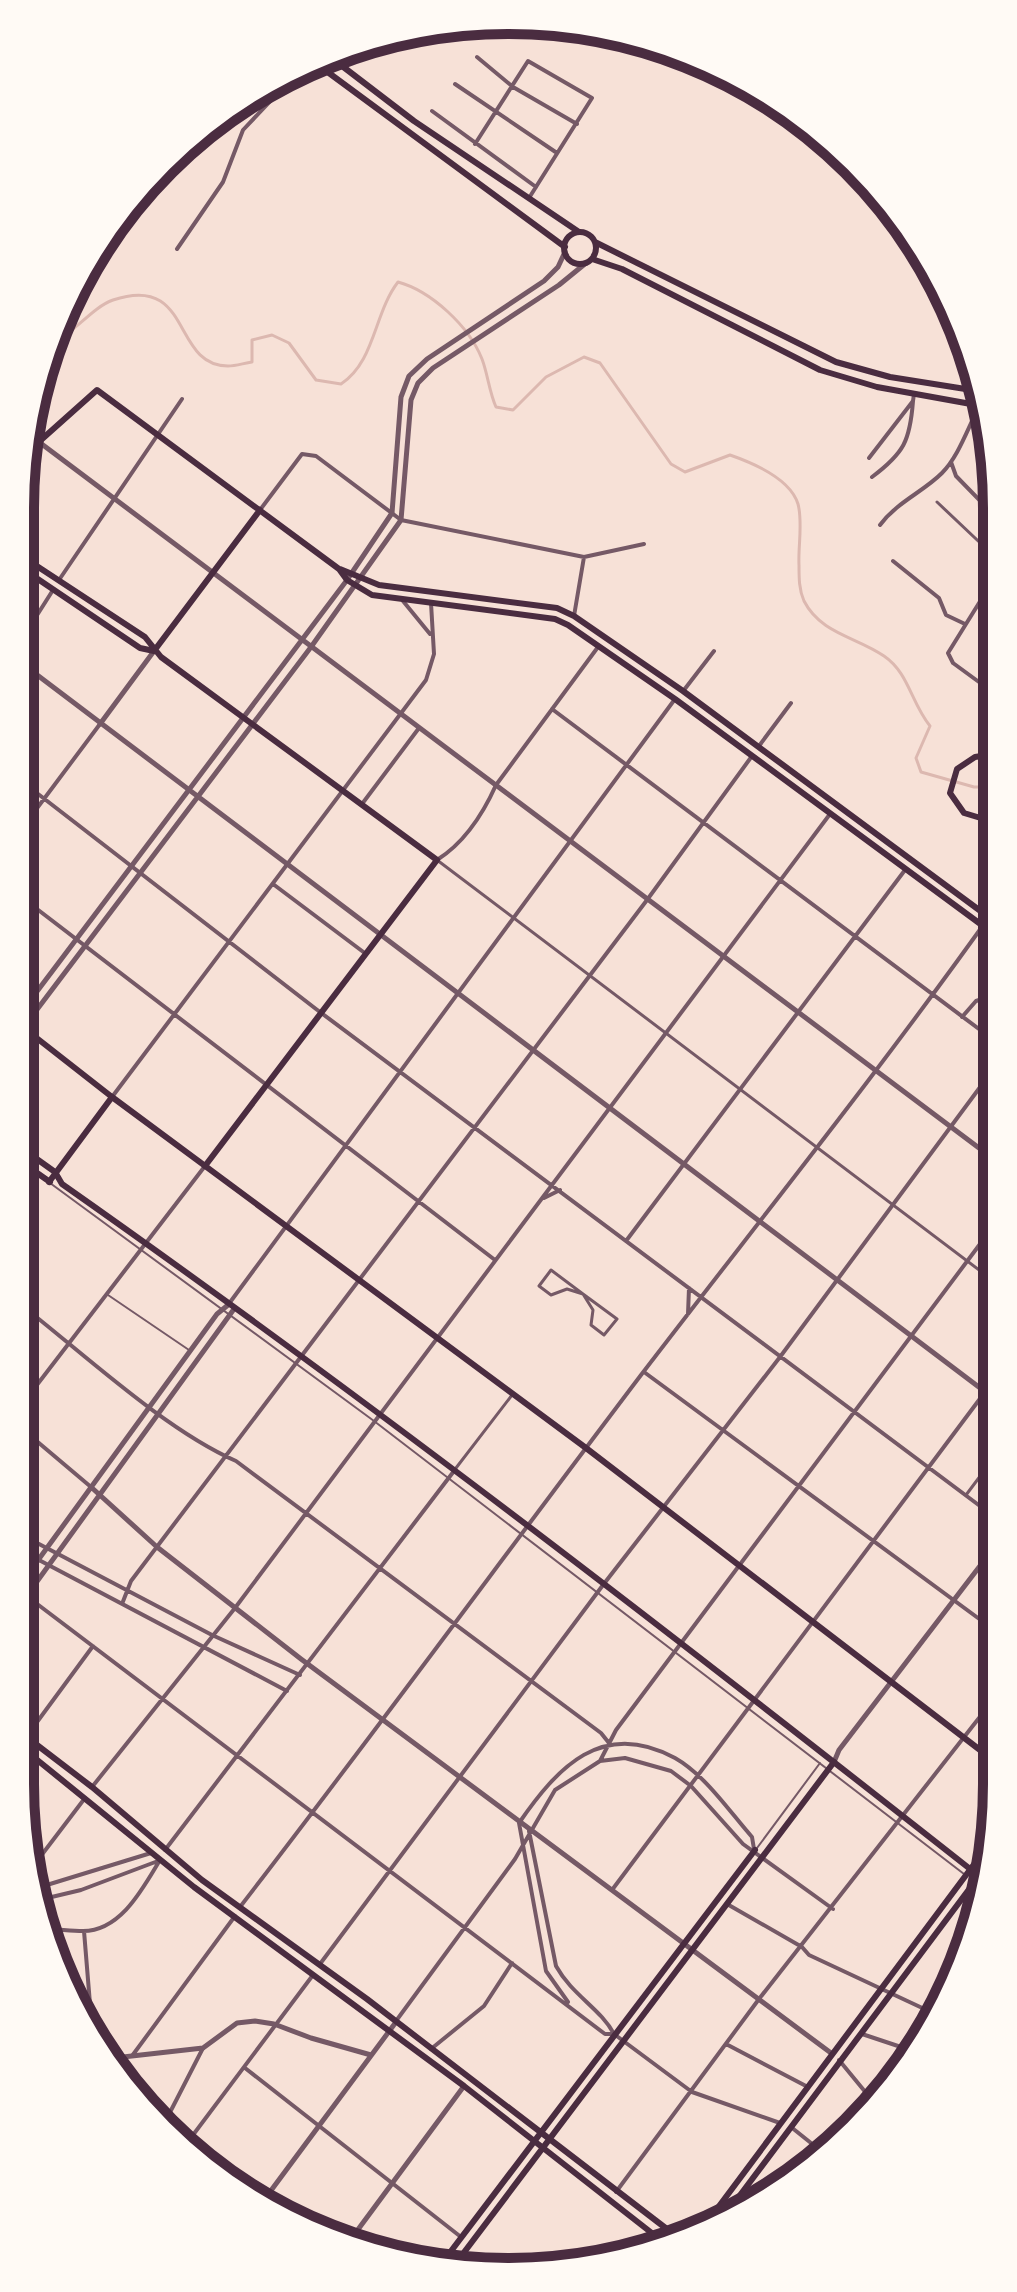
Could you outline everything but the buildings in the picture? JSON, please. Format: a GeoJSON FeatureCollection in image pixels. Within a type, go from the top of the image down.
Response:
{"type":"FeatureCollection","features":[{"type":"Feature","properties":{"kind":"main road"},"geometry":{"type":"LineString","coordinates":[[341,65],[414,121],[595,242],[836,362],[890,377],[968,389]]}},
{"type":"Feature","properties":{"kind":"main road"},"geometry":{"type":"LineString","coordinates":[[326,71],[565,249],[573,262],[589,261],[622,269],[820,370],[913,397],[971,405]]}},
{"type":"Feature","properties":{"kind":"main road"},"geometry":{"type":"LineString","coordinates":[[565,249],[568,238],[579,232]]}},
{"type":"Feature","properties":{"kind":"main road"},"geometry":{"type":"LineString","coordinates":[[589,261],[595,242]]}},
{"type":"Feature","properties":{"kind":"main road"},"geometry":{"type":"LineString","coordinates":[[40,437],[97,390],[339,569],[347,580],[372,595],[555,619],[600,645],[983,925]]}},
{"type":"Feature","properties":{"kind":"main road"},"geometry":{"type":"LineString","coordinates":[[154,651],[260,510]]}},
{"type":"Feature","properties":{"kind":"main road"},"geometry":{"type":"LineString","coordinates":[[34,564],[145,637],[154,651],[437,860],[205,1166]]}},
{"type":"Feature","properties":{"kind":"main road"},"geometry":{"type":"LineString","coordinates":[[339,569],[379,585],[557,608],[574,616],[683,691],[983,909]]}},
{"type":"Feature","properties":{"kind":"main road"},"geometry":{"type":"LineString","coordinates":[[34,576],[140,648],[154,651]]}},
{"type":"Feature","properties":{"kind":"main road"},"geometry":{"type":"LineString","coordinates":[[983,757],[965,762],[951,781],[950,793],[956,806],[983,819]]}},
{"type":"Feature","properties":{"kind":"main road"},"geometry":{"type":"LineString","coordinates":[[34,1038],[586,1448],[983,1752]]}},
{"type":"Feature","properties":{"kind":"main road"},"geometry":{"type":"LineString","coordinates":[[49,1182],[112,1097]]}},
{"type":"Feature","properties":{"kind":"main road"},"geometry":{"type":"LineString","coordinates":[[34,1157],[55,1172],[62,1184],[147,1244],[228,1310],[379,1415],[454,1471],[525,1531],[755,1701],[974,1877]]}},
{"type":"Feature","properties":{"kind":"main road"},"geometry":{"type":"LineString","coordinates":[[34,1171],[49,1182],[62,1184]]}},
{"type":"Feature","properties":{"kind":"main road"},"geometry":{"type":"LineString","coordinates":[[34,1742],[165,1850],[541,2131],[615,2193],[668,2230]]}},
{"type":"Feature","properties":{"kind":"main road"},"geometry":{"type":"LineString","coordinates":[[34,1757],[86,1796],[160,1860],[464,2086],[654,2235]]}},
{"type":"Feature","properties":{"kind":"main road"},"geometry":{"type":"LineString","coordinates":[[462,2255],[832,1766]]}},
{"type":"Feature","properties":{"kind":"main road"},"geometry":{"type":"LineString","coordinates":[[448,2254],[755,1850]]}},
{"type":"Feature","properties":{"kind":"main road"},"geometry":{"type":"LineString","coordinates":[[716,2210],[976,1861]]}},
{"type":"Feature","properties":{"kind":"main road"},"geometry":{"type":"LineString","coordinates":[[738,2199],[971,1887]]}},
{"type":"Feature","properties":{"kind":"street"},"geometry":{"type":"LineString","coordinates":[[477,57],[513,87],[577,124]]}},
{"type":"Feature","properties":{"kind":"street"},"geometry":{"type":"LineString","coordinates":[[475,144],[528,61],[592,98],[529,198]]}},
{"type":"Feature","properties":{"kind":"street"},"geometry":{"type":"LineString","coordinates":[[455,84],[495,114],[557,153]]}},
{"type":"Feature","properties":{"kind":"street"},"geometry":{"type":"LineString","coordinates":[[177,249],[223,182],[243,130],[276,96]]}},
{"type":"Feature","properties":{"kind":"street"},"geometry":{"type":"LineString","coordinates":[[432,111],[536,187]]}},
{"type":"Feature","properties":{"kind":"street"},"geometry":{"type":"LineString","coordinates":[[34,995],[347,580],[392,513],[401,397],[409,376],[427,359],[553,274],[565,249]]}},
{"type":"Feature","properties":{"kind":"street"},"geometry":{"type":"LineString","coordinates":[[34,1011],[311,647],[401,520],[411,400],[418,383],[433,368],[506,321],[589,261]]}},
{"type":"Feature","properties":{"kind":"street"},"geometry":{"type":"LineString","coordinates":[[869,458],[913,397]]}},
{"type":"Feature","properties":{"kind":"street"},"geometry":{"type":"LineString","coordinates":[[872,477],[899,454],[908,440],[913,397]]}},
{"type":"Feature","properties":{"kind":"street"},"geometry":{"type":"LineString","coordinates":[[59,580],[182,399]]}},
{"type":"Feature","properties":{"kind":"street"},"geometry":{"type":"LineString","coordinates":[[880,525],[895,508],[923,491],[951,462],[974,418]]}},
{"type":"Feature","properties":{"kind":"street"},"geometry":{"type":"LineString","coordinates":[[39,442],[983,1151]]}},
{"type":"Feature","properties":{"kind":"street"},"geometry":{"type":"LineString","coordinates":[[260,510],[302,454],[316,456],[401,520],[584,557],[644,544]]}},
{"type":"Feature","properties":{"kind":"street"},"geometry":{"type":"LineString","coordinates":[[951,462],[956,476],[983,504]]}},
{"type":"Feature","properties":{"kind":"street"},"geometry":{"type":"LineString","coordinates":[[937,502],[983,546]]}},
{"type":"Feature","properties":{"kind":"street"},"geometry":{"type":"LineString","coordinates":[[574,616],[584,557]]}},
{"type":"Feature","properties":{"kind":"street"},"geometry":{"type":"LineString","coordinates":[[893,561],[939,598],[946,615],[965,624]]}},
{"type":"Feature","properties":{"kind":"street"},"geometry":{"type":"LineString","coordinates":[[34,620],[53,589]]}},
{"type":"Feature","properties":{"kind":"street"},"geometry":{"type":"LineString","coordinates":[[983,597],[948,653],[953,663],[983,685]]}},
{"type":"Feature","properties":{"kind":"street"},"geometry":{"type":"LineString","coordinates":[[402,599],[422,619],[432,638]]}},
{"type":"Feature","properties":{"kind":"street"},"geometry":{"type":"LineString","coordinates":[[112,1097],[430,671],[431,603]]}},
{"type":"Feature","properties":{"kind":"street"},"geometry":{"type":"LineString","coordinates":[[600,645],[496,785],[487,805],[454,849],[437,860],[983,1273]]}},
{"type":"Feature","properties":{"kind":"street"},"geometry":{"type":"LineString","coordinates":[[34,812],[154,651]]}},
{"type":"Feature","properties":{"kind":"street"},"geometry":{"type":"LineString","coordinates":[[683,691],[714,651]]}},
{"type":"Feature","properties":{"kind":"street"},"geometry":{"type":"LineString","coordinates":[[34,673],[983,1390]]}},
{"type":"Feature","properties":{"kind":"street"},"geometry":{"type":"LineString","coordinates":[[34,1586],[286,1225],[675,699]]}},
{"type":"Feature","properties":{"kind":"street"},"geometry":{"type":"LineString","coordinates":[[758,747],[791,703]]}},
{"type":"Feature","properties":{"kind":"street"},"geometry":{"type":"LineString","coordinates":[[552,709],[854,939],[983,1033]]}},
{"type":"Feature","properties":{"kind":"street"},"geometry":{"type":"LineString","coordinates":[[362,804],[419,728]]}},
{"type":"Feature","properties":{"kind":"street"},"geometry":{"type":"LineString","coordinates":[[122,1604],[126,1591],[157,1547],[590,976],[752,755]]}},
{"type":"Feature","properties":{"kind":"street"},"geometry":{"type":"LineString","coordinates":[[34,790],[321,1013],[983,1508]]}},
{"type":"Feature","properties":{"kind":"street"},"geometry":{"type":"LineString","coordinates":[[92,1787],[235,1608],[830,814]]}},
{"type":"Feature","properties":{"kind":"street"},"geometry":{"type":"LineString","coordinates":[[626,1241],[905,870]]}},
{"type":"Feature","properties":{"kind":"street"},"geometry":{"type":"LineString","coordinates":[[273,884],[366,954]]}},
{"type":"Feature","properties":{"kind":"street"},"geometry":{"type":"LineString","coordinates":[[34,907],[495,1260]]}},
{"type":"Feature","properties":{"kind":"street"},"geometry":{"type":"LineString","coordinates":[[240,1907],[385,1720],[586,1448],[818,1148],[983,925]]}},
{"type":"Feature","properties":{"kind":"street"},"geometry":{"type":"LineString","coordinates":[[962,1018],[976,1001],[983,999]]}},
{"type":"Feature","properties":{"kind":"street"},"geometry":{"type":"LineString","coordinates":[[320,1964],[983,1084]]}},
{"type":"Feature","properties":{"kind":"street"},"geometry":{"type":"LineString","coordinates":[[34,1389],[205,1166]]}},
{"type":"Feature","properties":{"kind":"street"},"geometry":{"type":"LineString","coordinates":[[541,1199],[560,1190]]}},
{"type":"Feature","properties":{"kind":"street"},"geometry":{"type":"LineString","coordinates":[[600,1761],[609,1743],[679,1647],[983,1240]]}},
{"type":"Feature","properties":{"kind":"street"},"geometry":{"type":"LineString","coordinates":[[583,1294],[551,1270],[539,1286],[551,1295],[567,1289],[583,1294],[593,1310],[591,1325],[604,1335],[617,1319],[583,1294]]}},
{"type":"Feature","properties":{"kind":"street"},"geometry":{"type":"LineString","coordinates":[[686,1320],[689,1288]]}},
{"type":"Feature","properties":{"kind":"street"},"geometry":{"type":"LineString","coordinates":[[34,1566],[189,1351],[228,1310]]}},
{"type":"Feature","properties":{"kind":"street"},"geometry":{"type":"LineString","coordinates":[[34,1315],[149,1406],[219,1456],[226,1456],[381,1568],[601,1733],[609,1743]]}},
{"type":"Feature","properties":{"kind":"street"},"geometry":{"type":"LineString","coordinates":[[644,1372],[983,1622]]}},
{"type":"Feature","properties":{"kind":"street"},"geometry":{"type":"LineString","coordinates":[[165,1850],[512,1394]]}},
{"type":"Feature","properties":{"kind":"street"},"geometry":{"type":"LineString","coordinates":[[612,1890],[983,1395]]}},
{"type":"Feature","properties":{"kind":"street"},"geometry":{"type":"LineString","coordinates":[[34,1439],[157,1547],[235,1608],[529,1831],[831,2053]]}},
{"type":"Feature","properties":{"kind":"street"},"geometry":{"type":"LineString","coordinates":[[966,1495],[983,1472]]}},
{"type":"Feature","properties":{"kind":"street"},"geometry":{"type":"LineString","coordinates":[[34,1541],[212,1635],[300,1675]]}},
{"type":"Feature","properties":{"kind":"street"},"geometry":{"type":"LineString","coordinates":[[34,1558],[287,1692]]}},
{"type":"Feature","properties":{"kind":"street"},"geometry":{"type":"LineString","coordinates":[[832,1766],[891,1682],[983,1562]]}},
{"type":"Feature","properties":{"kind":"street"},"geometry":{"type":"LineString","coordinates":[[34,1601],[605,2034],[614,2034]]}},
{"type":"Feature","properties":{"kind":"street"},"geometry":{"type":"LineString","coordinates":[[34,1720],[93,1646]]}},
{"type":"Feature","properties":{"kind":"street"},"geometry":{"type":"LineString","coordinates":[[615,2193],[759,1999],[833,1909],[983,1712]]}},
{"type":"Feature","properties":{"kind":"street"},"geometry":{"type":"LineString","coordinates":[[548,1990],[519,1823],[547,1782],[577,1760],[609,1743],[652,1749],[675,1758],[698,1777],[752,1837],[755,1850]]}},
{"type":"Feature","properties":{"kind":"street"},"geometry":{"type":"LineString","coordinates":[[269,2193],[465,1927],[555,1790],[600,1761],[618,1757],[671,1771],[691,1786],[743,1844],[833,1909]]}},
{"type":"Feature","properties":{"kind":"street"},"geometry":{"type":"LineString","coordinates":[[40,1857],[86,1796]]}},
{"type":"Feature","properties":{"kind":"street"},"geometry":{"type":"LineString","coordinates":[[529,1831],[556,1966],[567,1986],[609,2024],[614,2034],[692,2092],[780,2123]]}},
{"type":"Feature","properties":{"kind":"street"},"geometry":{"type":"LineString","coordinates":[[45,1885],[151,1853]]}},
{"type":"Feature","properties":{"kind":"street"},"geometry":{"type":"LineString","coordinates":[[48,1898],[81,1890],[160,1860]]}},
{"type":"Feature","properties":{"kind":"street"},"geometry":{"type":"LineString","coordinates":[[57,1930],[84,1931],[109,1923],[121,1914],[160,1860]]}},
{"type":"Feature","properties":{"kind":"street"},"geometry":{"type":"LineString","coordinates":[[727,1904],[802,1947],[809,1955],[925,2009]]}},
{"type":"Feature","properties":{"kind":"street"},"geometry":{"type":"LineString","coordinates":[[131,2056],[235,1916]]}},
{"type":"Feature","properties":{"kind":"street"},"geometry":{"type":"LineString","coordinates":[[84,1931],[89,2004]]}},
{"type":"Feature","properties":{"kind":"street"},"geometry":{"type":"LineString","coordinates":[[431,2049],[484,2006],[512,1963]]}},
{"type":"Feature","properties":{"kind":"street"},"geometry":{"type":"LineString","coordinates":[[546,1971],[558,1992],[585,2018]]}},
{"type":"Feature","properties":{"kind":"street"},"geometry":{"type":"LineString","coordinates":[[192,2136],[314,1973]]}},
{"type":"Feature","properties":{"kind":"street"},"geometry":{"type":"LineString","coordinates":[[169,2114],[203,2048],[237,2023],[274,2024],[371,2055]]}},
{"type":"Feature","properties":{"kind":"street"},"geometry":{"type":"LineString","coordinates":[[860,2033],[903,2047]]}},
{"type":"Feature","properties":{"kind":"street"},"geometry":{"type":"LineString","coordinates":[[726,2044],[806,2086]]}},
{"type":"Feature","properties":{"kind":"street"},"geometry":{"type":"LineString","coordinates":[[121,2057],[203,2048]]}},
{"type":"Feature","properties":{"kind":"street"},"geometry":{"type":"LineString","coordinates":[[839,2060],[867,2094]]}},
{"type":"Feature","properties":{"kind":"street"},"geometry":{"type":"LineString","coordinates":[[245,2068],[461,2237]]}},
{"type":"Feature","properties":{"kind":"street"},"geometry":{"type":"LineString","coordinates":[[356,2233],[464,2086]]}},
{"type":"Feature","properties":{"kind":"street"},"geometry":{"type":"LineString","coordinates":[[791,2127],[814,2146]]}},
{"type":"Feature","properties":{"kind":"lane"},"geometry":{"type":"LineString","coordinates":[[49,1182],[228,1310]]}},
{"type":"Feature","properties":{"kind":"lane"},"geometry":{"type":"LineString","coordinates":[[108,1295],[189,1351]]}},
{"type":"Feature","properties":{"kind":"lane"},"geometry":{"type":"LineString","coordinates":[[298,1360],[449,1479],[525,1531]]}},
{"type":"Feature","properties":{"kind":"lane"},"geometry":{"type":"LineString","coordinates":[[679,1647],[750,1709],[820,1762],[832,1766]]}},
{"type":"Feature","properties":{"kind":"lane"},"geometry":{"type":"LineString","coordinates":[[755,1850],[820,1762]]}},
{"type":"Feature","properties":{"kind":"waterway"},"geometry":{"type":"LineString","coordinates":[[67,334],[105,304],[139,295],[157,299],[170,309],[197,352],[210,362],[228,366],[252,362],[252,340],[272,335],[289,343],[316,380],[341,384],[361,363],[398,282],[436,302],[468,334],[482,359],[496,407],[513,410],[546,377],[584,357],[600,363],[671,464],[685,472],[730,455],[760,467],[787,486],[798,504],[799,579],[801,593],[811,612],[830,628],[884,656],[899,671],[930,726],[916,758],[921,772],[983,787]]}}]}
